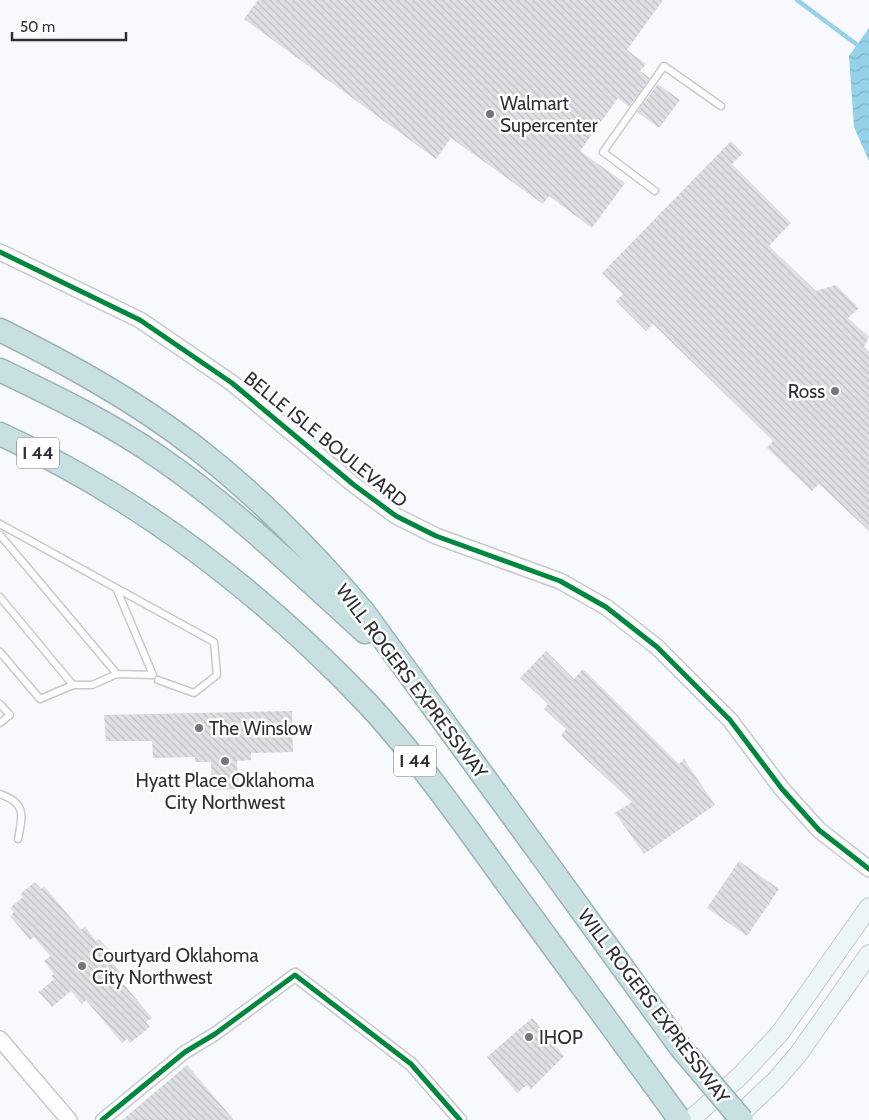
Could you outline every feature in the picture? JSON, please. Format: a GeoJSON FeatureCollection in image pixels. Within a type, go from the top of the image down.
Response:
{"type":"FeatureCollection","features":[{"type":"Feature","properties":{"kind":"highway","name":"WILL ROGERS EXPRESSWAY"},"geometry":{"type":"LineString","coordinates":[[0,330],[99,382],[194,446],[269,510],[331,574],[363,610],[681,1048],[742,1120]]}},
{"type":"Feature","properties":{"kind":"highway"},"geometry":{"type":"LineString","coordinates":[[0,370],[106,424],[161,458],[240,518],[406,669]]}},
{"type":"Feature","properties":{"kind":"highway","name":"I 44"},"geometry":{"type":"LineString","coordinates":[[0,434],[77,473],[148,517],[226,573],[300,637],[368,704],[460,819],[680,1120]]}},
{"type":"Feature","properties":{"kind":"highway"},"geometry":{"type":"LineString","coordinates":[[0,448],[77,473]]}},
{"type":"Feature","properties":{"kind":"main road"},"geometry":{"type":"LineString","coordinates":[[690,1120],[740,1076],[780,1033],[869,907]]}},
{"type":"Feature","properties":{"kind":"main road"},"geometry":{"type":"LineString","coordinates":[[734,1120],[776,1080],[799,1053],[869,954]]}},
{"type":"Feature","properties":{"kind":"street","name":"BELLE ISLE BOULEVARD"},"geometry":{"type":"LineString","coordinates":[[0,252],[140,320],[232,383],[354,485],[396,516],[436,536],[560,581],[606,607],[657,647],[730,720],[782,788],[820,830],[869,869]]}},
{"type":"Feature","properties":{"kind":"street"},"geometry":{"type":"LineString","coordinates":[[102,1120],[185,1052],[215,1034],[295,975],[411,1064],[460,1120]]}},
{"type":"Feature","properties":{"kind":"street"},"geometry":{"type":"LineString","coordinates":[[0,1039],[69,1120]]}},
{"type":"Feature","properties":{"kind":"lane"},"geometry":{"type":"LineString","coordinates":[[655,191],[602,152],[664,66],[721,106]]}},
{"type":"Feature","properties":{"kind":"lane"},"geometry":{"type":"LineString","coordinates":[[0,524],[214,642],[217,675],[194,693],[158,680]]}},
{"type":"Feature","properties":{"kind":"lane"},"geometry":{"type":"LineString","coordinates":[[0,534],[117,674]]}},
{"type":"Feature","properties":{"kind":"lane"},"geometry":{"type":"LineString","coordinates":[[0,652],[40,699],[73,685],[92,685],[117,674],[153,675],[117,590]]}},
{"type":"Feature","properties":{"kind":"lane"},"geometry":{"type":"LineString","coordinates":[[0,597],[73,685]]}},
{"type":"Feature","properties":{"kind":"lane"},"geometry":{"type":"LineString","coordinates":[[0,704],[10,715]]}},
{"type":"Feature","properties":{"kind":"lane"},"geometry":{"type":"LineString","coordinates":[[0,723],[16,709]]}},
{"type":"Feature","properties":{"kind":"lane"},"geometry":{"type":"LineString","coordinates":[[0,794],[11,798],[18,804],[22,816],[18,839]]}},
{"type":"Feature","properties":{"kind":"water"},"geometry":{"type":"Polygon","coordinates":[[[869,28],[869,161],[854,127],[849,56],[869,28]]]}},
{"type":"Feature","properties":{"kind":"building","name":"Walmart Supercenter"},"geometry":{"type":"Polygon","coordinates":[[[258,0],[663,0],[627,50],[646,64],[640,71],[650,78],[629,107],[618,98],[580,151],[625,183],[592,228],[549,196],[543,204],[451,138],[436,159],[244,19],[258,0]]]}},
{"type":"Feature","properties":{"kind":"building"},"geometry":{"type":"Polygon","coordinates":[[[658,84],[680,100],[659,128],[637,112],[658,84]]]}},
{"type":"Feature","properties":{"kind":"building"},"geometry":{"type":"Polygon","coordinates":[[[731,141],[743,153],[732,164],[791,223],[769,246],[816,291],[836,285],[859,308],[848,318],[869,337],[864,347],[869,352],[869,531],[819,484],[812,491],[767,448],[773,441],[653,324],[646,331],[616,301],[623,294],[602,273],[731,141]]]}},
{"type":"Feature","properties":{"kind":"building"},"geometry":{"type":"Polygon","coordinates":[[[546,651],[574,679],[583,669],[679,764],[684,759],[715,805],[644,854],[615,813],[632,802],[561,736],[566,729],[544,709],[548,704],[520,678],[546,651]]]}},
{"type":"Feature","properties":{"kind":"building","name":"The Winslow"},"geometry":{"type":"Polygon","coordinates":[[[292,711],[293,752],[251,753],[251,760],[237,761],[239,789],[212,790],[211,762],[195,762],[195,757],[153,758],[152,741],[106,741],[104,715],[292,711]]]}},
{"type":"Feature","properties":{"kind":"building"},"geometry":{"type":"Polygon","coordinates":[[[739,861],[779,889],[747,936],[707,908],[739,861]]]}},
{"type":"Feature","properties":{"kind":"building","name":"Courtyard Oklahoma City Northwest"},"geometry":{"type":"Polygon","coordinates":[[[35,882],[41,889],[44,886],[81,930],[85,927],[96,941],[99,939],[113,955],[109,958],[120,972],[116,975],[152,1018],[146,1022],[150,1027],[130,1043],[127,1039],[122,1043],[86,1000],[82,1004],[71,991],[52,1007],[39,992],[54,979],[51,976],[54,974],[44,961],[50,956],[34,937],[30,940],[10,916],[14,912],[10,908],[23,897],[20,894],[35,882]]]}},
{"type":"Feature","properties":{"kind":"building","name":"IHOP"},"geometry":{"type":"Polygon","coordinates":[[[532,1018],[564,1056],[531,1089],[527,1085],[517,1093],[487,1057],[532,1018]]]}},
{"type":"Feature","properties":{"kind":"building"},"geometry":{"type":"Polygon","coordinates":[[[187,1065],[234,1120],[122,1120],[187,1065]]]}},
{"type":"Feature","properties":{"kind":"waterway"},"geometry":{"type":"LineString","coordinates":[[797,0],[860,47]]}},
{"type":"Feature","properties":{"kind":"cycle path"},"geometry":{"type":"LineString","coordinates":[[0,252],[140,320],[232,383],[354,485],[396,516],[436,536],[560,581],[606,607],[657,647],[730,720],[782,789],[819,830],[869,869]]}},
{"type":"Feature","properties":{"kind":"cycle path"},"geometry":{"type":"LineString","coordinates":[[102,1120],[185,1052],[215,1034],[295,975],[411,1064],[460,1120]]}},
{"type":"Feature","properties":{"kind":"place","name":"Walmart Supercenter"},"geometry":{"type":"Point","coordinates":[490,114]}},
{"type":"Feature","properties":{"kind":"place","name":"Ross"},"geometry":{"type":"Point","coordinates":[835,391]}},
{"type":"Feature","properties":{"kind":"place","name":"The Winslow"},"geometry":{"type":"Point","coordinates":[199,728]}},
{"type":"Feature","properties":{"kind":"place","name":"Hyatt Place Oklahoma City Northwest"},"geometry":{"type":"Point","coordinates":[225,761]}},
{"type":"Feature","properties":{"kind":"place","name":"Courtyard Oklahoma City Northwest"},"geometry":{"type":"Point","coordinates":[82,966]}},
{"type":"Feature","properties":{"kind":"place","name":"IHOP"},"geometry":{"type":"Point","coordinates":[529,1037]}}]}
